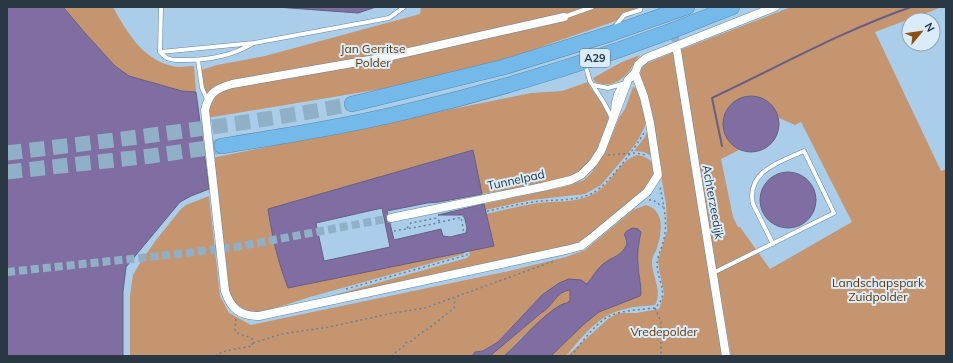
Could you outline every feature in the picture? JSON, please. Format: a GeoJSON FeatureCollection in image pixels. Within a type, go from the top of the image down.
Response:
{"type":"FeatureCollection","features":[{"type":"Feature","properties":{"kind":"highway","name":"A29"},"geometry":{"type":"LineString","coordinates":[[352,104],[504,67],[610,34],[686,7]]}},
{"type":"Feature","properties":{"kind":"highway","name":"A29"},"geometry":{"type":"LineString","coordinates":[[222,146],[338,126],[409,111],[500,88],[585,62],[672,31],[732,7]]}},
{"type":"Feature","properties":{"kind":"street","name":"Tunnelpad"},"geometry":{"type":"LineString","coordinates":[[613,120],[623,106],[638,65],[646,58],[775,7]]}},
{"type":"Feature","properties":{"kind":"street"},"geometry":{"type":"LineString","coordinates":[[564,17],[386,58],[232,84],[221,87],[213,92],[207,99],[204,110],[225,291],[227,297],[236,310],[242,314],[259,316],[580,246],[637,200],[651,187],[658,175],[650,123],[644,97],[635,73]]}},
{"type":"Feature","properties":{"kind":"street","name":"Achterzeedijk"},"geometry":{"type":"LineString","coordinates":[[677,51],[726,356]]}},
{"type":"Feature","properties":{"kind":"street","name":"Tunnelpad"},"geometry":{"type":"LineString","coordinates":[[391,218],[571,180],[581,175],[598,156],[613,120],[625,82],[635,73]]}},
{"type":"Feature","properties":{"kind":"lane"},"geometry":{"type":"LineString","coordinates":[[160,7],[160,52],[167,58],[175,60],[219,58],[239,51],[254,43]]}},
{"type":"Feature","properties":{"kind":"lane"},"geometry":{"type":"LineString","coordinates":[[160,52],[254,43],[389,18],[404,7]]}},
{"type":"Feature","properties":{"kind":"lane"},"geometry":{"type":"LineString","coordinates":[[564,17],[592,7]]}},
{"type":"Feature","properties":{"kind":"lane"},"geometry":{"type":"LineString","coordinates":[[610,34],[624,15],[640,10],[641,7]]}},
{"type":"Feature","properties":{"kind":"lane"},"geometry":{"type":"LineString","coordinates":[[198,60],[202,88],[207,99]]}},
{"type":"Feature","properties":{"kind":"lane"},"geometry":{"type":"LineString","coordinates":[[585,62],[590,81],[613,120]]}},
{"type":"Feature","properties":{"kind":"lane"},"geometry":{"type":"LineString","coordinates":[[593,85],[608,88],[625,82]]}},
{"type":"Feature","properties":{"kind":"lane"},"geometry":{"type":"LineString","coordinates":[[713,272],[773,244],[834,213],[804,151],[764,171],[756,179],[754,184],[752,198],[753,204],[773,244]]}},
{"type":"Feature","properties":{"kind":"path","name":"Tunnelpad"},"geometry":{"type":"LineString","coordinates":[[406,228],[497,209],[535,202],[574,198],[593,193],[604,184],[630,153],[650,123]]}},
{"type":"Feature","properties":{"kind":"path"},"geometry":{"type":"LineString","coordinates":[[598,156],[639,153],[648,156],[656,163]]}},
{"type":"Feature","properties":{"kind":"path"},"geometry":{"type":"LineString","coordinates":[[571,356],[587,336],[603,320],[614,314],[626,311],[655,308],[661,301],[663,294],[657,266],[658,257],[665,238],[666,228],[658,175]]}},
{"type":"Feature","properties":{"kind":"path"},"geometry":{"type":"LineString","coordinates":[[637,200],[653,200],[664,208]]}},
{"type":"Feature","properties":{"kind":"path"},"geometry":{"type":"LineString","coordinates":[[340,291],[465,256],[467,254],[467,250],[461,217]]}},
{"type":"Feature","properties":{"kind":"path"},"geometry":{"type":"LineString","coordinates":[[394,231],[406,228],[411,223],[437,218],[440,222]]}},
{"type":"Feature","properties":{"kind":"path"},"geometry":{"type":"LineString","coordinates":[[215,356],[236,348],[252,346],[253,343],[282,334],[329,327],[393,313],[425,308],[555,261],[566,250]]}},
{"type":"Feature","properties":{"kind":"path"},"geometry":{"type":"LineString","coordinates":[[391,356],[404,346],[405,343],[412,341],[454,308],[455,298]]}},
{"type":"Feature","properties":{"kind":"path"},"geometry":{"type":"LineString","coordinates":[[655,308],[661,322],[661,356]]}},
{"type":"Feature","properties":{"kind":"path"},"geometry":{"type":"LineString","coordinates":[[236,310],[235,331],[251,338],[253,343]]}},
{"type":"Feature","properties":{"kind":"green space"},"geometry":{"type":"Polygon","coordinates":[[[63,7],[113,7],[136,43],[152,57],[175,67],[194,66],[196,92],[182,91],[129,76],[115,66],[63,7]]]}},
{"type":"Feature","properties":{"kind":"green space","name":"Jan Gerritse Polder"},"geometry":{"type":"Polygon","coordinates":[[[421,7],[643,7],[634,10],[633,15],[505,61],[417,83],[207,118],[206,100],[201,70],[217,65],[265,56],[420,14],[421,7]]]}},
{"type":"Feature","properties":{"kind":"green space","name":"Landschapspark Zuidpolder"},"geometry":{"type":"Polygon","coordinates":[[[791,7],[942,7],[929,12],[901,12],[901,22],[875,32],[941,171],[946,169],[946,356],[731,356],[696,155],[680,50],[791,7]],[[775,110],[738,149],[741,149],[721,159],[733,217],[738,227],[740,227],[770,269],[852,222],[801,122],[795,125],[779,118],[775,110]]]}},
{"type":"Feature","properties":{"kind":"green space","name":"Vredepolder"},"geometry":{"type":"Polygon","coordinates":[[[674,52],[723,356],[567,356],[608,319],[618,313],[636,313],[659,309],[664,294],[658,260],[667,231],[666,204],[648,101],[640,75],[641,69],[645,64],[674,52]]]}},
{"type":"Feature","properties":{"kind":"green space"},"geometry":{"type":"Polygon","coordinates":[[[640,55],[627,74],[619,81],[606,84],[595,82],[593,78],[622,62],[640,55]]]}},
{"type":"Feature","properties":{"kind":"green space"},"geometry":{"type":"Polygon","coordinates":[[[588,82],[609,113],[608,121],[596,152],[587,165],[573,175],[549,182],[482,194],[472,150],[268,209],[281,269],[288,288],[465,251],[464,254],[310,297],[266,311],[244,314],[228,299],[212,158],[531,93],[562,91],[588,82]]]}},
{"type":"Feature","properties":{"kind":"green space"},"geometry":{"type":"Polygon","coordinates":[[[633,87],[637,88],[645,109],[645,126],[634,146],[601,185],[585,194],[531,200],[485,210],[484,204],[563,187],[584,180],[592,172],[605,152],[619,118],[625,109],[633,87]]]}},
{"type":"Feature","properties":{"kind":"green space"},"geometry":{"type":"Polygon","coordinates":[[[648,128],[653,157],[644,152],[634,151],[645,137],[648,128]]]}},
{"type":"Feature","properties":{"kind":"green space"},"geometry":{"type":"Polygon","coordinates":[[[637,155],[648,159],[653,166],[653,175],[649,186],[581,243],[309,302],[467,258],[470,255],[469,250],[494,246],[486,214],[531,204],[570,201],[589,196],[603,187],[624,163],[637,155]]]}},
{"type":"Feature","properties":{"kind":"green space"},"geometry":{"type":"Polygon","coordinates":[[[209,196],[220,296],[229,313],[251,325],[509,271],[566,257],[585,250],[633,210],[646,205],[653,208],[657,213],[660,218],[661,225],[660,238],[652,262],[658,289],[657,300],[655,305],[629,308],[607,316],[592,327],[566,356],[551,356],[583,325],[599,312],[641,294],[638,259],[640,238],[624,237],[627,244],[625,248],[603,264],[587,284],[581,280],[559,283],[542,295],[498,342],[483,351],[475,352],[472,356],[130,356],[130,296],[133,275],[156,240],[181,209],[186,205],[209,196]]]}},
{"type":"Feature","properties":{"kind":"green space"},"geometry":{"type":"Polygon","coordinates":[[[570,289],[570,300],[521,338],[504,356],[490,356],[549,307],[561,293],[570,289]]]}},
{"type":"Feature","properties":{"kind":"shaded area"},"geometry":{"type":"Polygon","coordinates":[[[7,7],[63,7],[115,66],[129,76],[182,91],[196,92],[209,189],[180,202],[126,267],[123,292],[123,356],[7,356],[7,7]]]}},
{"type":"Feature","properties":{"kind":"shaded area"},"geometry":{"type":"Polygon","coordinates":[[[276,7],[376,7],[358,13],[276,7]]]}},
{"type":"Feature","properties":{"kind":"shaded area"},"geometry":{"type":"Polygon","coordinates":[[[751,96],[762,98],[771,104],[777,113],[779,124],[777,135],[771,144],[762,150],[751,152],[740,150],[731,144],[725,135],[723,124],[725,113],[731,104],[740,98],[751,96]]]}},
{"type":"Feature","properties":{"kind":"shaded area"},"geometry":{"type":"Polygon","coordinates":[[[473,150],[482,194],[387,211],[394,240],[441,229],[443,236],[450,237],[466,233],[467,228],[464,215],[438,215],[484,204],[494,246],[288,288],[276,249],[268,209],[473,150]],[[382,208],[316,223],[324,261],[390,247],[382,208]]]}},
{"type":"Feature","properties":{"kind":"shaded area"},"geometry":{"type":"Polygon","coordinates":[[[788,172],[799,174],[808,180],[814,189],[816,200],[814,211],[808,220],[799,226],[788,228],[777,226],[768,220],[762,211],[760,200],[762,189],[768,180],[777,174],[788,172]]]}},
{"type":"Feature","properties":{"kind":"shaded area"},"geometry":{"type":"Polygon","coordinates":[[[633,228],[638,229],[641,232],[638,247],[638,266],[641,290],[640,296],[599,312],[583,325],[551,356],[504,356],[544,317],[570,300],[570,290],[565,291],[558,296],[549,307],[490,356],[472,356],[475,352],[483,351],[498,342],[542,295],[559,283],[569,279],[581,280],[587,284],[603,264],[625,248],[627,244],[625,233],[633,228]]]}},
{"type":"Feature","properties":{"kind":"waterway"},"geometry":{"type":"LineString","coordinates":[[722,146],[712,98],[835,38],[911,7]]}},
{"type":"Feature","properties":{"kind":"tunnel"},"geometry":{"type":"LineString","coordinates":[[671,10],[677,51]]}},
{"type":"Feature","properties":{"kind":"tunnel"},"geometry":{"type":"LineString","coordinates":[[7,153],[266,119],[352,104]]}},
{"type":"Feature","properties":{"kind":"tunnel"},"geometry":{"type":"LineString","coordinates":[[7,172],[151,156],[222,146]]}},
{"type":"Feature","properties":{"kind":"tunnel"},"geometry":{"type":"LineString","coordinates":[[7,272],[241,246],[391,218]]}}]}
